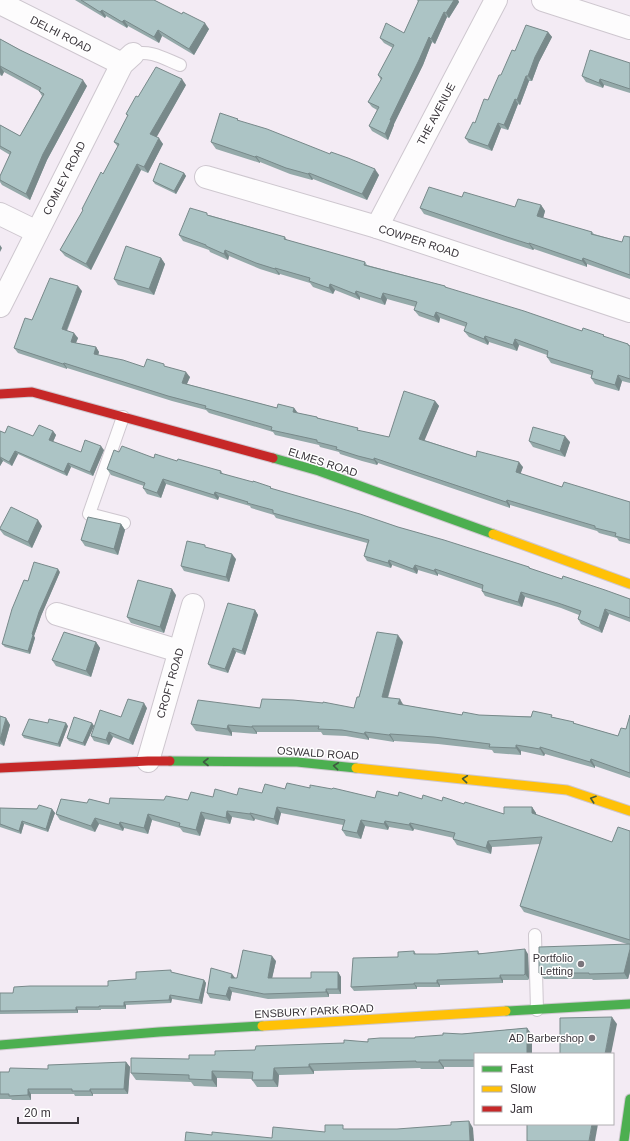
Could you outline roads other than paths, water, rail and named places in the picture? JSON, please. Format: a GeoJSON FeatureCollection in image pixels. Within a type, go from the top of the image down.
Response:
{"type":"FeatureCollection","features":[{"type":"Feature","properties":{"kind":"street","name":"THE AVENUE"},"geometry":{"type":"LineString","coordinates":[[376,227],[496,0]]}},
{"type":"Feature","properties":{"kind":"street"},"geometry":{"type":"LineString","coordinates":[[543,0],[630,28]]}},
{"type":"Feature","properties":{"kind":"street","name":"DELHI ROAD"},"geometry":{"type":"LineString","coordinates":[[0,3],[127,59]]}},
{"type":"Feature","properties":{"kind":"street","name":"COMLEY ROAD"},"geometry":{"type":"LineString","coordinates":[[0,306],[127,59]]}},
{"type":"Feature","properties":{"kind":"street","name":"COWPER ROAD"},"geometry":{"type":"LineString","coordinates":[[206,177],[376,227],[630,311]]}},
{"type":"Feature","properties":{"kind":"street"},"geometry":{"type":"LineString","coordinates":[[0,214],[37,232]]}},
{"type":"Feature","properties":{"kind":"street","name":"ELMES ROAD"},"geometry":{"type":"LineString","coordinates":[[0,394],[7,392],[32,392],[319,471],[630,584]]}},
{"type":"Feature","properties":{"kind":"street","name":"CROFT ROAD"},"geometry":{"type":"LineString","coordinates":[[148,761],[193,605]]}},
{"type":"Feature","properties":{"kind":"street"},"geometry":{"type":"LineString","coordinates":[[58,614],[179,651]]}},
{"type":"Feature","properties":{"kind":"street","name":"OSWALD ROAD"},"geometry":{"type":"LineString","coordinates":[[0,768],[148,761],[297,762],[567,790],[630,811]]}},
{"type":"Feature","properties":{"kind":"street","name":"ENSBURY PARK ROAD"},"geometry":{"type":"LineString","coordinates":[[0,1045],[159,1032],[630,1004]]}},
{"type":"Feature","properties":{"kind":"street"},"geometry":{"type":"LineString","coordinates":[[624,1141],[630,1099]]}},
{"type":"Feature","properties":{"kind":"lane"},"geometry":{"type":"LineString","coordinates":[[127,59],[143,52],[180,64]]}},
{"type":"Feature","properties":{"kind":"lane"},"geometry":{"type":"LineString","coordinates":[[123,417],[89,514],[124,523]]}},
{"type":"Feature","properties":{"kind":"lane"},"geometry":{"type":"LineString","coordinates":[[535,935],[537,1010]]}},
{"type":"Feature","properties":{"kind":"place","name":"Portfolio Letting"},"geometry":{"type":"Point","coordinates":[581,964]}},
{"type":"Feature","properties":{"kind":"place","name":"AD Barbershop"},"geometry":{"type":"Point","coordinates":[592,1038]}}]}
